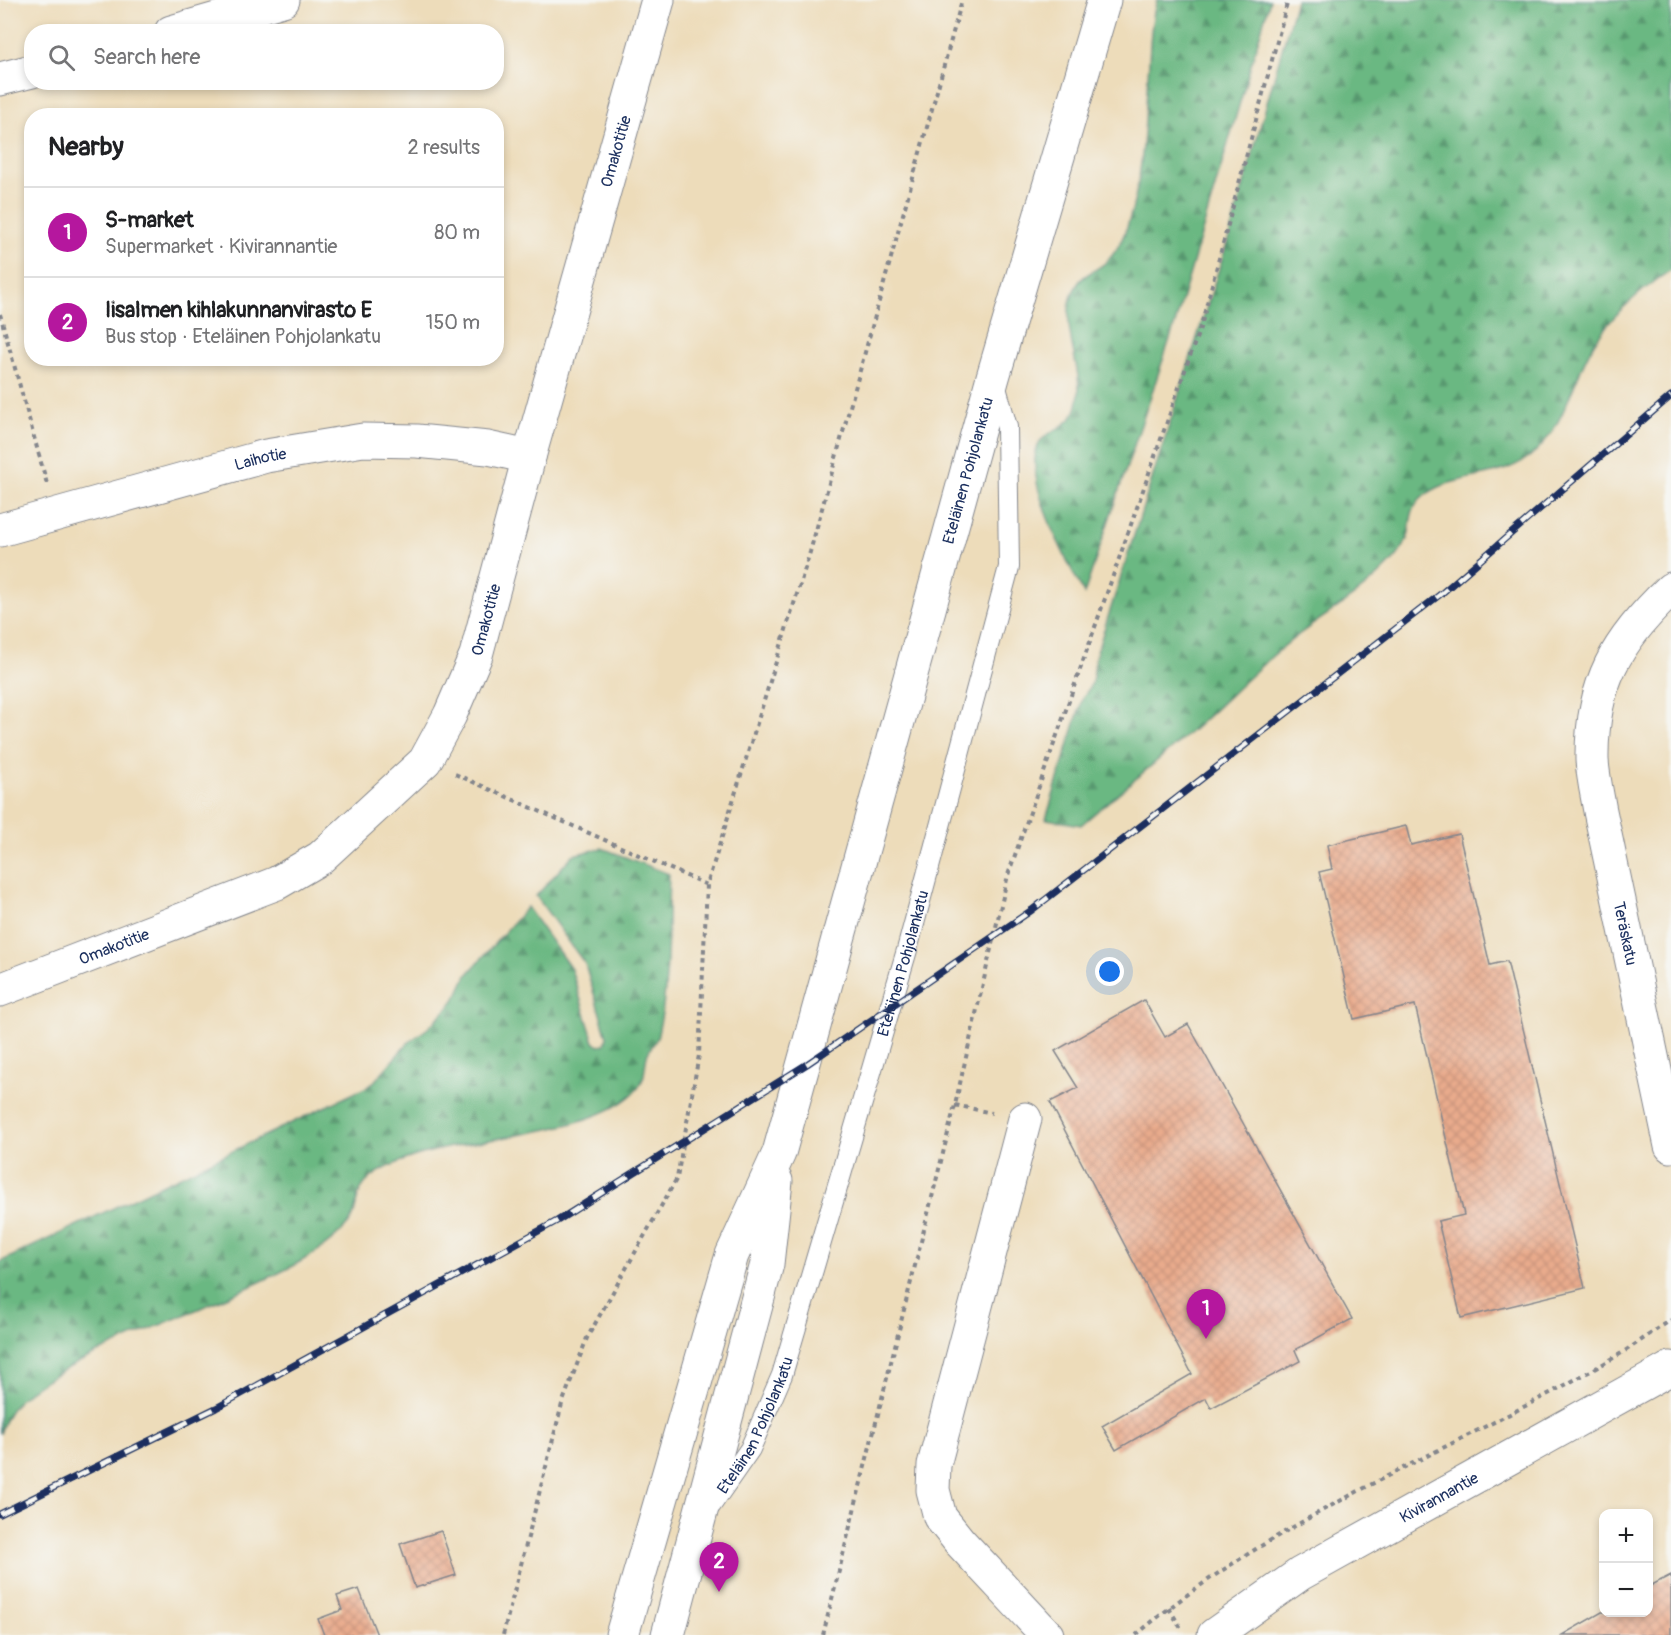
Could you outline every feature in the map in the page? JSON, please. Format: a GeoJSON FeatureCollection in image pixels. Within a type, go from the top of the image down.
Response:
{"type":"FeatureCollection","features":[{"type":"Feature","properties":{"kind":"street"},"geometry":{"type":"LineString","coordinates":[[199,24],[283,0]]}},
{"type":"Feature","properties":{"kind":"street","name":"Omakotitie"},"geometry":{"type":"LineString","coordinates":[[0,990],[277,882],[320,858],[425,761],[450,716],[476,655],[528,457],[658,0]]}},
{"type":"Feature","properties":{"kind":"street","name":"Eteläinen Pohjolankatu"},"geometry":{"type":"LineString","coordinates":[[668,1635],[767,1264],[779,1153],[993,377],[1104,0]]}},
{"type":"Feature","properties":{"kind":"street"},"geometry":{"type":"LineString","coordinates":[[0,79],[24,72]]}},
{"type":"Feature","properties":{"kind":"street","name":"Laihotie"},"geometry":{"type":"LineString","coordinates":[[0,530],[266,456],[363,440],[417,441],[488,448],[528,457]]}},
{"type":"Feature","properties":{"kind":"street","name":"Teräskatu"},"geometry":{"type":"LineString","coordinates":[[1671,589],[1644,614],[1621,645],[1604,677],[1595,719],[1592,761],[1600,811],[1671,1146]]}},
{"type":"Feature","properties":{"kind":"street"},"geometry":{"type":"LineString","coordinates":[[1025,1119],[934,1465],[933,1490],[940,1517],[953,1534],[1047,1635]]}},
{"type":"Feature","properties":{"kind":"street","name":"Eteläinen Pohjolankatu"},"geometry":{"type":"LineString","coordinates":[[622,1635],[732,1255],[779,1153]]}},
{"type":"Feature","properties":{"kind":"street","name":"Kivirannantie"},"geometry":{"type":"LineString","coordinates":[[1198,1633],[1671,1368]]}},
{"type":"Feature","properties":{"kind":"lane","name":"Eteläinen Pohjolankatu"},"geometry":{"type":"LineString","coordinates":[[697,1525],[750,1449],[782,1375],[908,950],[1006,579],[1009,567],[1007,427],[993,377]]}},
{"type":"Feature","properties":{"kind":"path"},"geometry":{"type":"LineString","coordinates":[[502,1635],[562,1404],[587,1338],[677,1178],[699,1055],[707,885],[810,552],[962,0]]}},
{"type":"Feature","properties":{"kind":"path"},"geometry":{"type":"LineString","coordinates":[[823,1635],[955,1105],[1008,875],[1202,322],[1288,0]]}},
{"type":"Feature","properties":{"kind":"path"},"geometry":{"type":"LineString","coordinates":[[0,314],[55,514]]}},
{"type":"Feature","properties":{"kind":"path"},"geometry":{"type":"LineString","coordinates":[[425,761],[707,885]]}},
{"type":"Feature","properties":{"kind":"path"},"geometry":{"type":"LineString","coordinates":[[1136,1635],[1219,1571],[1310,1518],[1611,1359],[1671,1320]]}},
{"type":"Feature","properties":{"kind":"path"},"geometry":{"type":"LineString","coordinates":[[1169,1608],[1198,1633]]}},
{"type":"Feature","properties":{"kind":"green space"},"geometry":{"type":"Polygon","coordinates":[[[1157,0],[1270,0],[1175,324],[1084,594],[1048,519],[1040,497],[1035,457],[1040,442],[1067,422],[1076,410],[1079,386],[1069,327],[1071,299],[1080,281],[1105,263],[1117,249],[1131,215],[1141,165],[1151,31],[1157,0]]]}},
{"type":"Feature","properties":{"kind":"green space"},"geometry":{"type":"Polygon","coordinates":[[[1296,0],[1671,0],[1671,270],[1628,303],[1609,323],[1593,345],[1554,428],[1535,452],[1522,462],[1508,468],[1449,483],[1423,497],[1412,512],[1409,533],[1402,549],[1380,574],[1282,648],[1188,734],[1081,825],[1046,819],[1083,697],[1094,674],[1095,658],[1229,237],[1296,0]]]}},
{"type":"Feature","properties":{"kind":"green space"},"geometry":{"type":"Polygon","coordinates":[[[602,848],[669,874],[666,974],[662,1014],[657,1037],[648,1053],[644,1076],[638,1088],[620,1104],[594,1116],[530,1133],[432,1151],[385,1169],[371,1177],[361,1189],[351,1220],[332,1241],[321,1249],[275,1275],[126,1339],[53,1376],[13,1407],[8,1413],[0,1434],[0,1262],[371,1085],[408,1043],[428,1028],[449,1007],[459,993],[467,975],[527,907],[571,969],[594,1042],[599,1046],[605,1044],[607,1037],[585,964],[536,896],[573,855],[602,848]]]}},
{"type":"Feature","properties":{"kind":"building"},"geometry":{"type":"Polygon","coordinates":[[[1406,826],[1411,845],[1459,834],[1490,965],[1507,961],[1585,1288],[1461,1318],[1438,1221],[1464,1215],[1415,1005],[1354,1019],[1319,872],[1332,869],[1327,845],[1406,826]]]}},
{"type":"Feature","properties":{"kind":"building"},"geometry":{"type":"Polygon","coordinates":[[[1144,1000],[1165,1037],[1188,1024],[1352,1319],[1295,1350],[1300,1361],[1211,1408],[1206,1398],[1116,1450],[1102,1426],[1192,1374],[1050,1102],[1078,1088],[1055,1051],[1144,1000]]]}},
{"type":"Feature","properties":{"kind":"building"},"geometry":{"type":"Polygon","coordinates":[[[441,1531],[456,1575],[415,1588],[400,1544],[441,1531]]]}},
{"type":"Feature","properties":{"kind":"building"},"geometry":{"type":"Polygon","coordinates":[[[1671,1575],[1671,1635],[1562,1635],[1599,1614],[1599,1617],[1653,1617],[1653,1584],[1671,1575]]]}},
{"type":"Feature","properties":{"kind":"building"},"geometry":{"type":"Polygon","coordinates":[[[359,1589],[377,1635],[324,1635],[318,1619],[342,1610],[337,1596],[359,1589]]]}},
{"type":"Feature","properties":{"kind":"railway"},"geometry":{"type":"LineString","coordinates":[[0,1514],[216,1408],[557,1221],[807,1064],[1032,910],[1442,593],[1671,396]]}},
{"type":"Feature","properties":{"kind":"place","name":"S-market"},"geometry":{"type":"Point","coordinates":[1206,1339]}},
{"type":"Feature","properties":{"kind":"place","name":"Iisalmen kihlakunnanvirasto E"},"geometry":{"type":"Point","coordinates":[719,1592]}}]}
